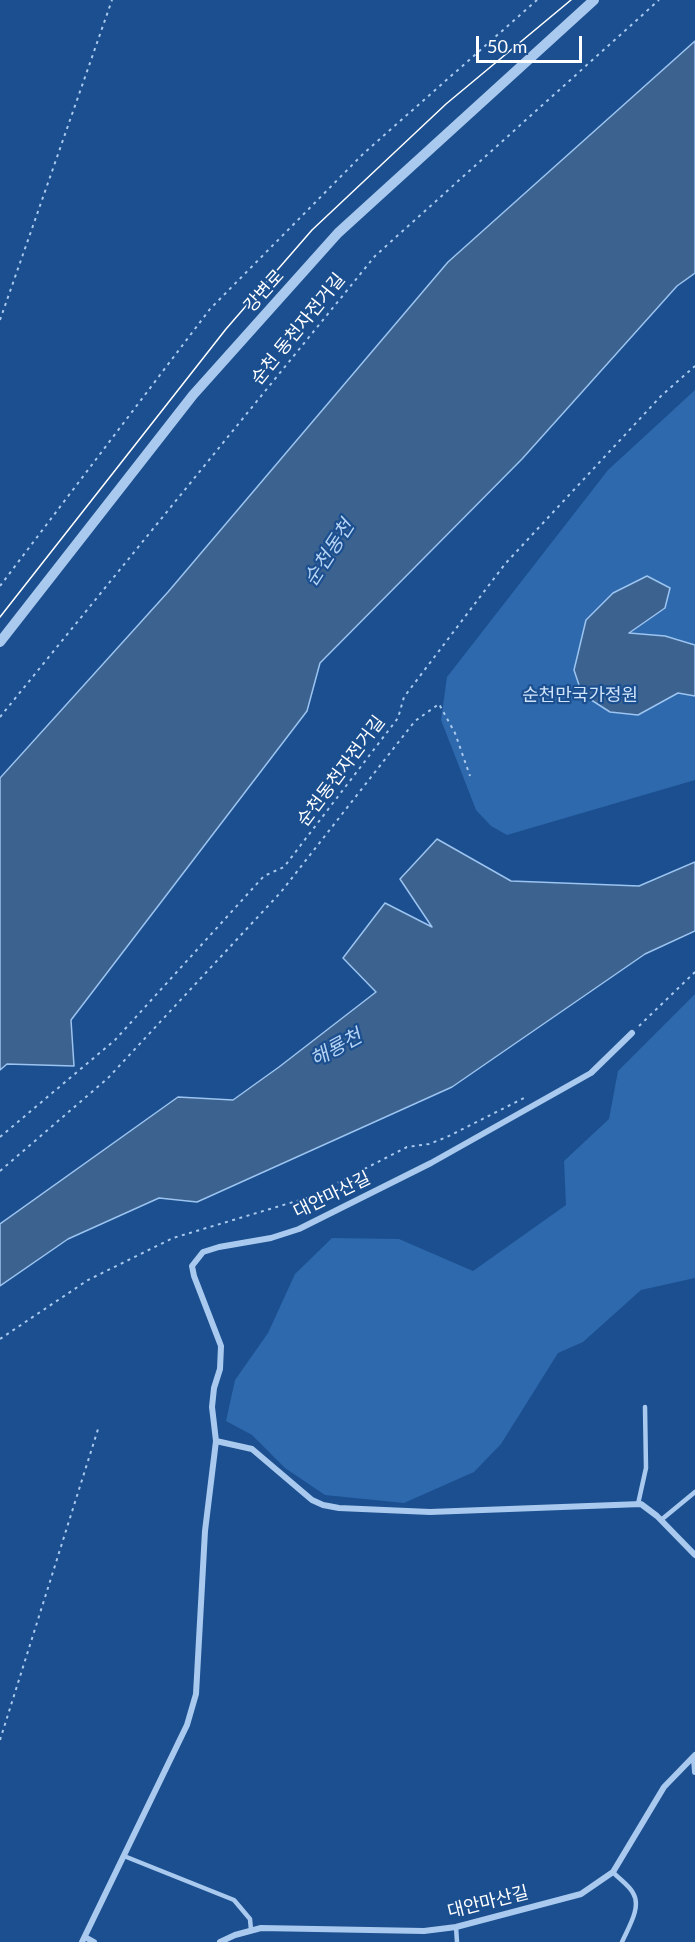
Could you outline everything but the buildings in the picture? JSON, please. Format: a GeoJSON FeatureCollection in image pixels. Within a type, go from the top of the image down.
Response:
{"type":"FeatureCollection","features":[{"type":"Feature","properties":{"kind":"street","name":"강변로"},"geometry":{"type":"LineString","coordinates":[[0,642],[193,395],[338,232],[594,0]]}},
{"type":"Feature","properties":{"kind":"street","name":"대안마산길"},"geometry":{"type":"LineString","coordinates":[[94,1942],[83,1939],[187,1725],[196,1694],[205,1532],[216,1442],[212,1407],[214,1388],[222,1358],[192,1266],[203,1252],[272,1238],[298,1229],[431,1163],[591,1073],[632,1033]]}},
{"type":"Feature","properties":{"kind":"street"},"geometry":{"type":"LineString","coordinates":[[216,1442],[252,1449],[312,1500],[339,1508],[430,1512],[641,1504],[661,1520],[695,1555]]}},
{"type":"Feature","properties":{"kind":"street","name":"대안마산길"},"geometry":{"type":"LineString","coordinates":[[220,1942],[261,1928],[424,1931],[456,1927],[581,1894],[613,1872],[664,1787],[694,1757]]}},
{"type":"Feature","properties":{"kind":"street"},"geometry":{"type":"LineString","coordinates":[[694,1757],[695,1772]]}},
{"type":"Feature","properties":{"kind":"lane"},"geometry":{"type":"LineString","coordinates":[[638,1504],[646,1468],[645,1407]]}},
{"type":"Feature","properties":{"kind":"lane"},"geometry":{"type":"LineString","coordinates":[[661,1520],[695,1492]]}},
{"type":"Feature","properties":{"kind":"lane"},"geometry":{"type":"LineString","coordinates":[[124,1856],[234,1900],[250,1918],[251,1930]]}},
{"type":"Feature","properties":{"kind":"lane"},"geometry":{"type":"LineString","coordinates":[[613,1872],[633,1892],[637,1902],[633,1918],[622,1942]]}},
{"type":"Feature","properties":{"kind":"lane"},"geometry":{"type":"LineString","coordinates":[[456,1927],[458,1942]]}},
{"type":"Feature","properties":{"kind":"path"},"geometry":{"type":"LineString","coordinates":[[0,320],[112,0]]}},
{"type":"Feature","properties":{"kind":"path"},"geometry":{"type":"LineString","coordinates":[[0,586],[210,309],[364,153],[537,0]]}},
{"type":"Feature","properties":{"kind":"path","name":"순천 동천자전거길"},"geometry":{"type":"LineString","coordinates":[[0,717],[375,256],[659,0]]}},
{"type":"Feature","properties":{"kind":"path","name":"순천동천자전거길"},"geometry":{"type":"LineString","coordinates":[[0,1137],[115,1040],[264,876],[284,867],[398,718],[404,697],[505,564],[661,396],[695,366]]}},
{"type":"Feature","properties":{"kind":"path"},"geometry":{"type":"LineString","coordinates":[[0,1171],[108,1078],[281,892],[415,721],[439,704],[455,733],[470,776]]}},
{"type":"Feature","properties":{"kind":"path"},"geometry":{"type":"LineString","coordinates":[[632,1033],[695,972]]}},
{"type":"Feature","properties":{"kind":"path"},"geometry":{"type":"LineString","coordinates":[[0,1339],[88,1280],[173,1238],[310,1197],[407,1147],[429,1144],[447,1137],[526,1096]]}},
{"type":"Feature","properties":{"kind":"path"},"geometry":{"type":"LineString","coordinates":[[0,1740],[99,1426]]}},
{"type":"Feature","properties":{"kind":"green space","name":"순천만국가정원"},"geometry":{"type":"Polygon","coordinates":[[[695,390],[695,780],[507,835],[491,826],[476,810],[441,720],[447,677],[608,470],[695,390]]]}},
{"type":"Feature","properties":{"kind":"green space"},"geometry":{"type":"Polygon","coordinates":[[[695,994],[695,1278],[641,1290],[583,1342],[558,1353],[501,1444],[474,1472],[404,1503],[325,1495],[285,1468],[252,1435],[226,1421],[235,1380],[268,1333],[295,1274],[332,1238],[399,1239],[473,1271],[566,1205],[564,1161],[609,1119],[618,1071],[695,994]]]}},
{"type":"Feature","properties":{"kind":"water","name":"순천동천"},"geometry":{"type":"Polygon","coordinates":[[[695,41],[695,273],[677,286],[522,459],[320,663],[307,711],[71,1020],[74,1066],[7,1064],[0,1070],[0,778],[168,592],[448,262],[695,41]]]}},
{"type":"Feature","properties":{"kind":"water"},"geometry":{"type":"Polygon","coordinates":[[[647,576],[670,588],[665,608],[629,633],[665,636],[695,645],[695,696],[678,693],[638,715],[610,712],[582,694],[574,670],[586,620],[613,593],[647,576]]]}},
{"type":"Feature","properties":{"kind":"water","name":"해룡천"},"geometry":{"type":"Polygon","coordinates":[[[437,839],[511,881],[639,886],[695,862],[695,931],[645,954],[452,1087],[197,1202],[159,1198],[68,1239],[0,1286],[0,1224],[178,1097],[233,1100],[376,992],[343,958],[385,903],[432,927],[400,879],[437,839]]]}},
{"type":"Feature","properties":{"kind":"tram line"},"geometry":{"type":"LineString","coordinates":[[0,617],[226,329],[312,230],[446,104],[571,0]]}}]}
